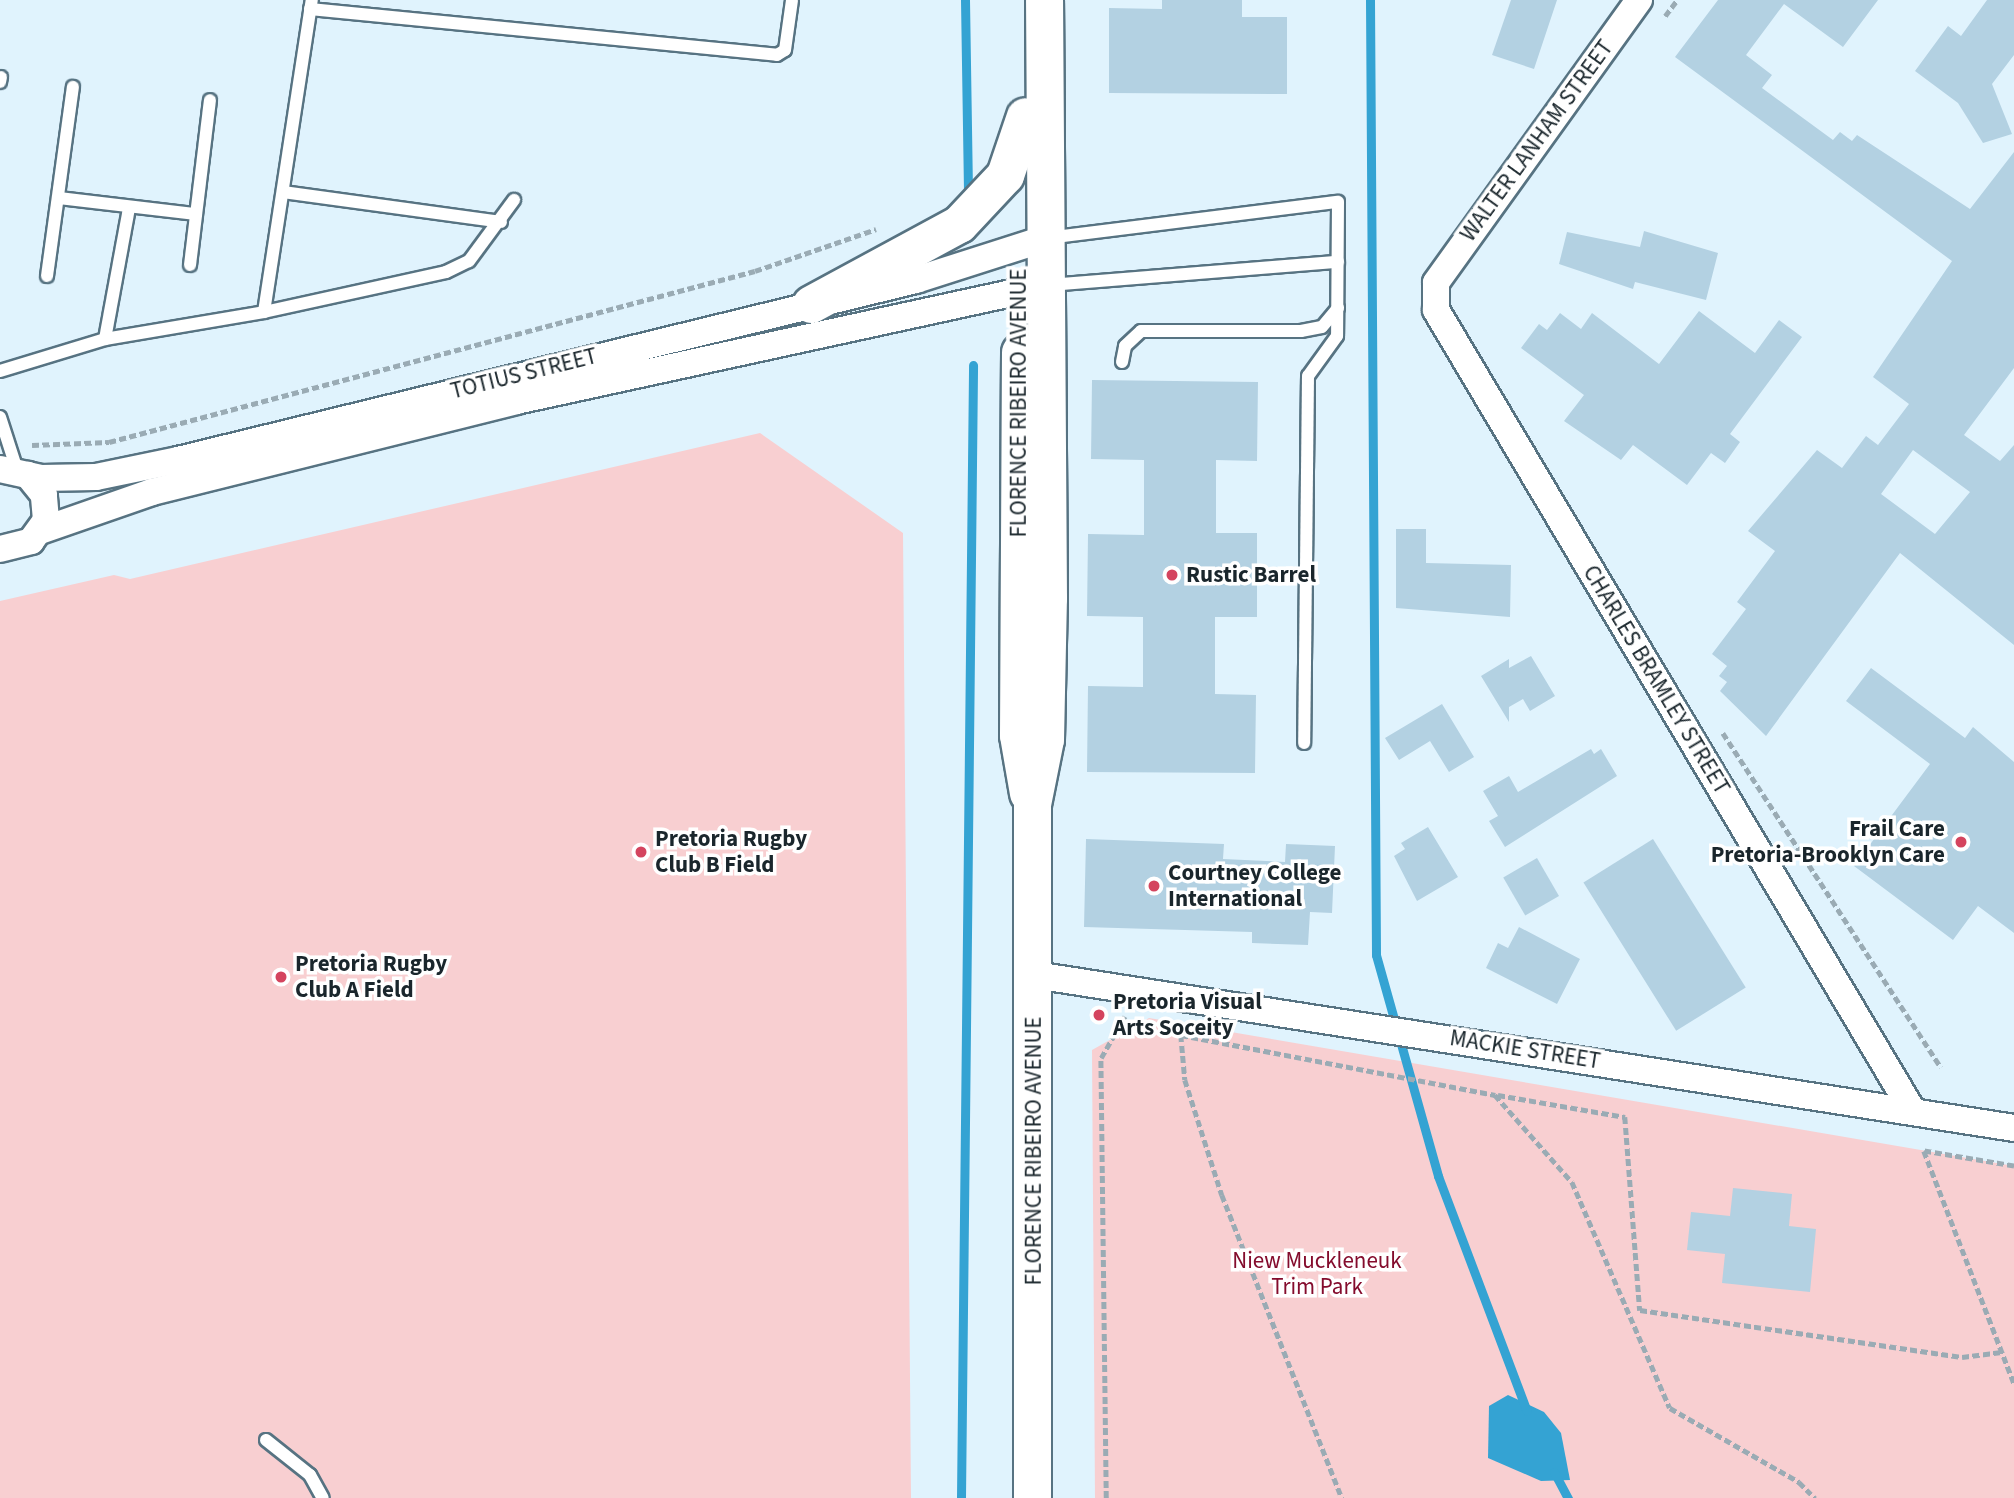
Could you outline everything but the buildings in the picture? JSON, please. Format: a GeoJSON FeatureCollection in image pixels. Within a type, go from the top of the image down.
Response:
{"type":"FeatureCollection","features":[{"type":"Feature","properties":{"kind":"main road","name":"FLORENCE RIBEIRO AVENUE"},"geometry":{"type":"LineString","coordinates":[[1023,0],[1025,116],[1032,242]]}},
{"type":"Feature","properties":{"kind":"main road","name":"FLORENCE RIBEIRO AVENUE"},"geometry":{"type":"LineString","coordinates":[[1032,1498],[1035,975],[1032,804],[1020,770],[1017,735],[1032,242],[1044,0]]}},
{"type":"Feature","properties":{"kind":"main road"},"geometry":{"type":"LineString","coordinates":[[811,304],[960,224],[1005,174],[1025,116]]}},
{"type":"Feature","properties":{"kind":"street","name":"WALTER LANHAM STREET"},"geometry":{"type":"LineString","coordinates":[[1436,283],[1639,0]]}},
{"type":"Feature","properties":{"kind":"street","name":"TOTIUS STREET"},"geometry":{"type":"LineString","coordinates":[[13,465],[96,477],[145,468],[916,280],[1032,242]]}},
{"type":"Feature","properties":{"kind":"street","name":"CHARLES BRAMLEY STREET"},"geometry":{"type":"LineString","coordinates":[[1436,283],[1441,319],[1912,1110]]}},
{"type":"Feature","properties":{"kind":"street","name":"TOTIUS STREET"},"geometry":{"type":"LineString","coordinates":[[0,549],[20,547],[40,531],[152,492],[502,405],[1032,287]]}},
{"type":"Feature","properties":{"kind":"street"},"geometry":{"type":"LineString","coordinates":[[13,465],[44,495],[40,531]]}},
{"type":"Feature","properties":{"kind":"street","name":"MACKIE STREET"},"geometry":{"type":"LineString","coordinates":[[1035,975],[2014,1128]]}},
{"type":"Feature","properties":{"kind":"lane"},"geometry":{"type":"LineString","coordinates":[[264,312],[311,4],[777,55],[785,50],[792,0]]}},
{"type":"Feature","properties":{"kind":"lane"},"geometry":{"type":"LineString","coordinates":[[0,82],[1,77]]}},
{"type":"Feature","properties":{"kind":"lane"},"geometry":{"type":"LineString","coordinates":[[47,276],[73,87]]}},
{"type":"Feature","properties":{"kind":"lane"},"geometry":{"type":"LineString","coordinates":[[190,265],[210,100]]}},
{"type":"Feature","properties":{"kind":"lane"},"geometry":{"type":"LineString","coordinates":[[283,192],[501,222]]}},
{"type":"Feature","properties":{"kind":"lane"},"geometry":{"type":"LineString","coordinates":[[59,198],[196,214]]}},
{"type":"Feature","properties":{"kind":"lane"},"geometry":{"type":"LineString","coordinates":[[0,371],[105,339],[264,312],[446,272],[469,261],[501,222],[514,200]]}},
{"type":"Feature","properties":{"kind":"lane"},"geometry":{"type":"LineString","coordinates":[[1032,242],[1338,202],[1337,336],[1308,372],[1304,743]]}},
{"type":"Feature","properties":{"kind":"lane"},"geometry":{"type":"LineString","coordinates":[[105,339],[130,208]]}},
{"type":"Feature","properties":{"kind":"lane"},"geometry":{"type":"LineString","coordinates":[[1032,287],[1338,262]]}},
{"type":"Feature","properties":{"kind":"lane"},"geometry":{"type":"LineString","coordinates":[[1122,362],[1125,346],[1141,331],[1301,331],[1322,327],[1338,307]]}},
{"type":"Feature","properties":{"kind":"lane"},"geometry":{"type":"LineString","coordinates":[[0,417],[13,465]]}},
{"type":"Feature","properties":{"kind":"lane"},"geometry":{"type":"LineString","coordinates":[[266,1440],[310,1475],[323,1498]]}},
{"type":"Feature","properties":{"kind":"path"},"geometry":{"type":"LineString","coordinates":[[1660,22],[1677,0]]}},
{"type":"Feature","properties":{"kind":"path"},"geometry":{"type":"LineString","coordinates":[[13,465],[110,442],[755,271],[892,224]]}},
{"type":"Feature","properties":{"kind":"path"},"geometry":{"type":"LineString","coordinates":[[1715,720],[1941,1067]]}},
{"type":"Feature","properties":{"kind":"path"},"geometry":{"type":"LineString","coordinates":[[1106,1498],[1101,1058],[1130,1007]]}},
{"type":"Feature","properties":{"kind":"path"},"geometry":{"type":"LineString","coordinates":[[1178,1009],[1185,1080],[1222,1195],[1342,1498]]}},
{"type":"Feature","properties":{"kind":"path"},"geometry":{"type":"LineString","coordinates":[[1150,1018],[1181,1035],[1625,1117],[1640,1310],[1962,1357],[2002,1352]]}},
{"type":"Feature","properties":{"kind":"path"},"geometry":{"type":"LineString","coordinates":[[1496,1095],[1572,1182],[1670,1408],[1799,1482],[1815,1498]]}},
{"type":"Feature","properties":{"kind":"path"},"geometry":{"type":"LineString","coordinates":[[2014,1166],[1924,1151],[2014,1383]]}},
{"type":"Feature","properties":{"kind":"green space"},"geometry":{"type":"Polygon","coordinates":[[[760,433],[903,533],[911,1498],[0,1498],[0,601],[114,575],[130,579],[760,433]]]}},
{"type":"Feature","properties":{"kind":"green space","name":"Niew Muckleneuk Trim Park"},"geometry":{"type":"Polygon","coordinates":[[[1149,1018],[2014,1166],[2014,1498],[1095,1498],[1092,1050],[1149,1018]]]}},
{"type":"Feature","properties":{"kind":"water"},"geometry":{"type":"Polygon","coordinates":[[[1508,1395],[1544,1412],[1561,1433],[1570,1480],[1541,1481],[1488,1458],[1489,1406],[1508,1395]]]}},
{"type":"Feature","properties":{"kind":"waterway"},"geometry":{"type":"LineString","coordinates":[[965,0],[968,194]]}},
{"type":"Feature","properties":{"kind":"waterway"},"geometry":{"type":"LineString","coordinates":[[1370,0],[1376,955],[1438,1176],[1527,1411]]}},
{"type":"Feature","properties":{"kind":"waterway"},"geometry":{"type":"LineString","coordinates":[[961,1498],[973,365]]}},
{"type":"Feature","properties":{"kind":"waterway"},"geometry":{"type":"LineString","coordinates":[[1554,1472],[1568,1498]]}},
{"type":"Feature","properties":{"kind":"place","name":"Rustic Barrel"},"geometry":{"type":"Point","coordinates":[1172,575]}},
{"type":"Feature","properties":{"kind":"place","name":"Frail Care Pretoria-Brooklyn Care"},"geometry":{"type":"Point","coordinates":[1961,842]}},
{"type":"Feature","properties":{"kind":"place","name":"Pretoria Rugby Club B Field"},"geometry":{"type":"Point","coordinates":[641,852]}},
{"type":"Feature","properties":{"kind":"place","name":"Courtney College International"},"geometry":{"type":"Point","coordinates":[1154,886]}},
{"type":"Feature","properties":{"kind":"place","name":"Pretoria Rugby Club A Field"},"geometry":{"type":"Point","coordinates":[281,977]}},
{"type":"Feature","properties":{"kind":"place","name":"Pretoria Visual Arts Soceity"},"geometry":{"type":"Point","coordinates":[1099,1015]}}]}
